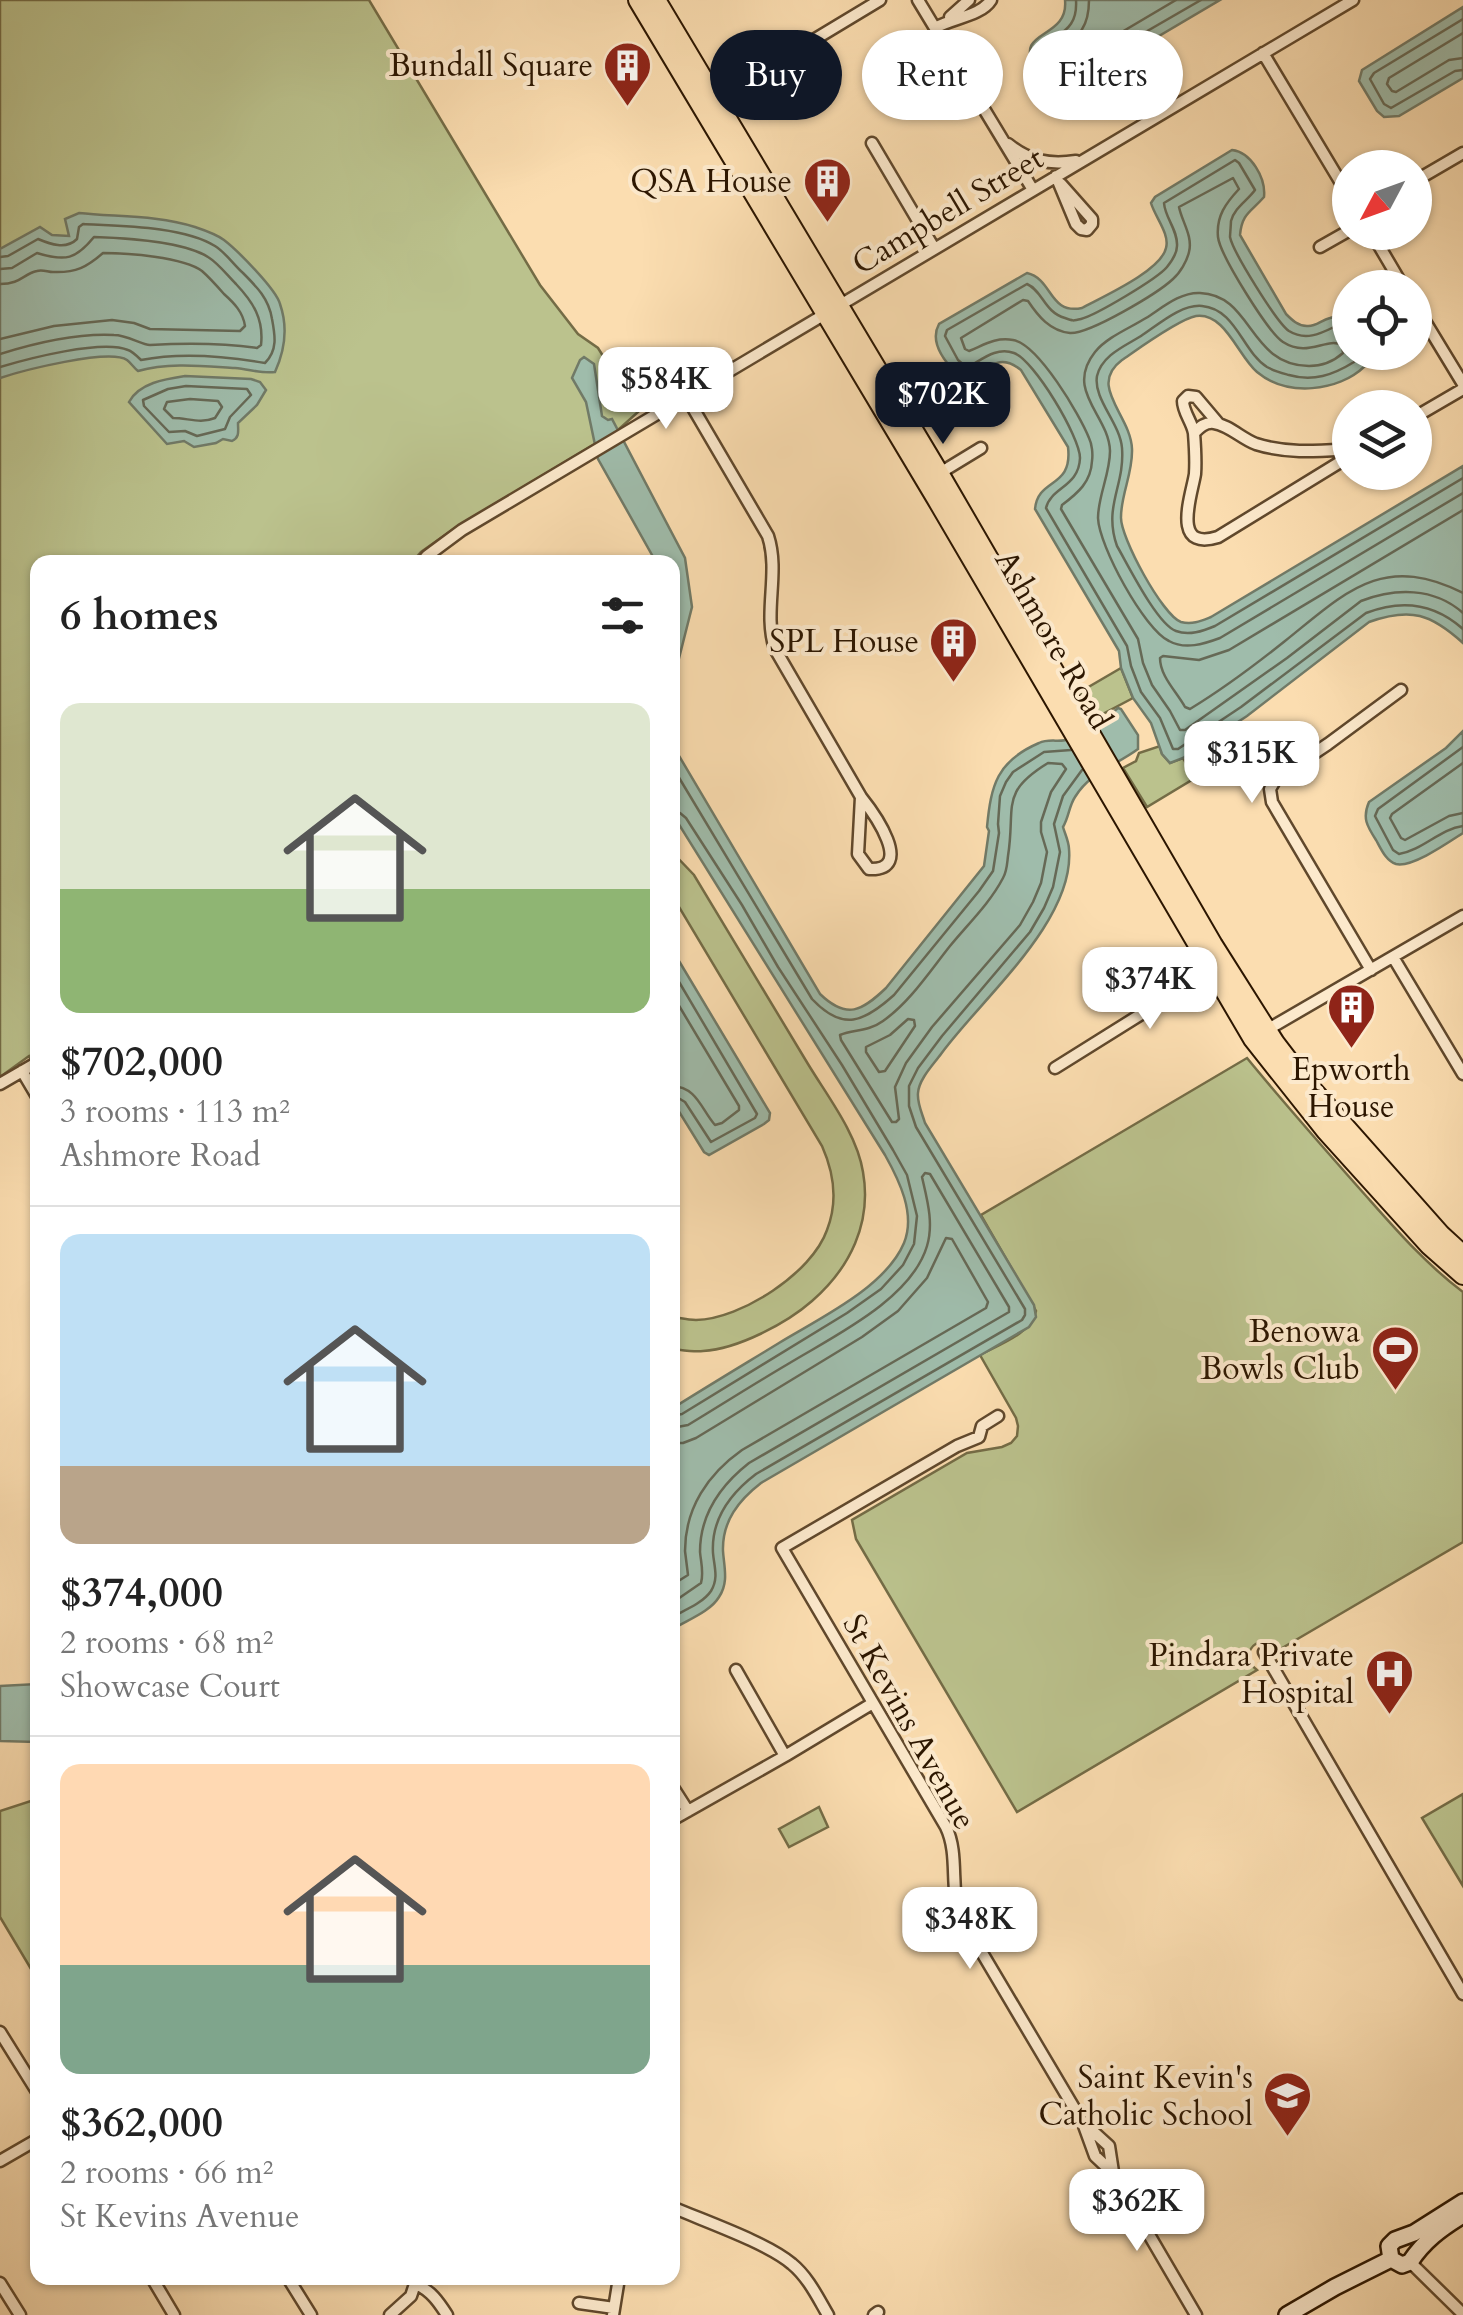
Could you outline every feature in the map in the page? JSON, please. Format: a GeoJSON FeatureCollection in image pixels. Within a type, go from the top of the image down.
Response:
{"type":"FeatureCollection","features":[{"type":"Feature","properties":{"kind":"main road","name":"Ashmore Road"},"geometry":{"type":"LineString","coordinates":[[638,0],[787,252],[832,308]]}},
{"type":"Feature","properties":{"kind":"main road","name":"Ashmore Road"},"geometry":{"type":"LineString","coordinates":[[656,0],[1110,784],[1260,1034],[1326,1130],[1429,1245],[1463,1275]]}},
{"type":"Feature","properties":{"kind":"main road","name":"Ashmore Road"},"geometry":{"type":"LineString","coordinates":[[1260,1034],[1460,1249]]}},
{"type":"Feature","properties":{"kind":"main road"},"geometry":{"type":"LineString","coordinates":[[1391,2259],[1389,2246],[1395,2240],[1463,2202]]}},
{"type":"Feature","properties":{"kind":"main road"},"geometry":{"type":"LineString","coordinates":[[1391,2259],[1402,2265],[1438,2230],[1463,2215]]}},
{"type":"Feature","properties":{"kind":"main road"},"geometry":{"type":"LineString","coordinates":[[1403,2238],[1413,2244],[1413,2257]]}},
{"type":"Feature","properties":{"kind":"main road"},"geometry":{"type":"LineString","coordinates":[[1287,2315],[1334,2286],[1391,2259]]}},
{"type":"Feature","properties":{"kind":"street"},"geometry":{"type":"LineString","coordinates":[[830,30],[880,0]]}},
{"type":"Feature","properties":{"kind":"street"},"geometry":{"type":"LineString","coordinates":[[918,0],[940,24],[1032,190]]}},
{"type":"Feature","properties":{"kind":"street"},"geometry":{"type":"LineString","coordinates":[[940,24],[969,0]]}},
{"type":"Feature","properties":{"kind":"street"},"geometry":{"type":"LineString","coordinates":[[940,24],[984,9],[991,0]]}},
{"type":"Feature","properties":{"kind":"street","name":"Campbell Street"},"geometry":{"type":"LineString","coordinates":[[431,555],[462,530],[1032,190],[1060,182],[1082,160],[1353,0]]}},
{"type":"Feature","properties":{"kind":"street"},"geometry":{"type":"LineString","coordinates":[[1264,53],[1332,168]]}},
{"type":"Feature","properties":{"kind":"street"},"geometry":{"type":"LineString","coordinates":[[1000,136],[1017,151],[1039,162],[1082,160]]}},
{"type":"Feature","properties":{"kind":"street"},"geometry":{"type":"LineString","coordinates":[[872,143],[934,248]]}},
{"type":"Feature","properties":{"kind":"street"},"geometry":{"type":"LineString","coordinates":[[1432,171],[1463,153]]}},
{"type":"Feature","properties":{"kind":"street"},"geometry":{"type":"LineString","coordinates":[[1320,247],[1332,240]]}},
{"type":"Feature","properties":{"kind":"street"},"geometry":{"type":"LineString","coordinates":[[1432,334],[1463,386],[1432,406]]}},
{"type":"Feature","properties":{"kind":"street"},"geometry":{"type":"LineString","coordinates":[[686,396],[768,536],[773,559],[770,624],[775,648],[882,827],[890,848],[886,866],[881,869],[869,869],[858,854],[861,797]]}},
{"type":"Feature","properties":{"kind":"street"},"geometry":{"type":"LineString","coordinates":[[1332,452],[1285,451],[1253,443],[1219,424],[1196,398],[1188,396],[1182,402],[1194,433],[1195,467],[1186,513],[1190,529],[1202,539],[1218,537],[1332,466]]}},
{"type":"Feature","properties":{"kind":"street"},"geometry":{"type":"LineString","coordinates":[[1194,433],[1204,424],[1219,424]]}},
{"type":"Feature","properties":{"kind":"street"},"geometry":{"type":"LineString","coordinates":[[932,477],[981,448]]}},
{"type":"Feature","properties":{"kind":"street"},"geometry":{"type":"LineString","coordinates":[[1312,452],[1318,476]]}},
{"type":"Feature","properties":{"kind":"street"},"geometry":{"type":"LineString","coordinates":[[1370,970],[1272,802],[1270,789],[1276,779],[1401,690]]}},
{"type":"Feature","properties":{"kind":"street"},"geometry":{"type":"LineString","coordinates":[[1260,1034],[1463,916]]}},
{"type":"Feature","properties":{"kind":"street"},"geometry":{"type":"LineString","coordinates":[[1393,957],[1463,1074]]}},
{"type":"Feature","properties":{"kind":"street"},"geometry":{"type":"LineString","coordinates":[[1055,1068],[1218,967]]}},
{"type":"Feature","properties":{"kind":"street"},"geometry":{"type":"LineString","coordinates":[[0,1084],[30,1066]]}},
{"type":"Feature","properties":{"kind":"street"},"geometry":{"type":"LineString","coordinates":[[22,1071],[30,1084]]}},
{"type":"Feature","properties":{"kind":"street","name":"St Kevins Avenue"},"geometry":{"type":"LineString","coordinates":[[998,1416],[982,1426],[979,1438],[957,1446],[782,1548],[950,1836],[955,1900],[960,1914],[1084,2123],[1097,2158],[1113,2174],[1196,2315]]}},
{"type":"Feature","properties":{"kind":"street"},"geometry":{"type":"LineString","coordinates":[[1264,1652],[1463,1994]]}},
{"type":"Feature","properties":{"kind":"street"},"geometry":{"type":"LineString","coordinates":[[736,1670],[785,1756]]}},
{"type":"Feature","properties":{"kind":"street"},"geometry":{"type":"LineString","coordinates":[[680,1816],[873,1703]]}},
{"type":"Feature","properties":{"kind":"street"},"geometry":{"type":"LineString","coordinates":[[680,1798],[688,1811]]}},
{"type":"Feature","properties":{"kind":"street"},"geometry":{"type":"LineString","coordinates":[[0,2032],[30,2080]]}},
{"type":"Feature","properties":{"kind":"street","name":"St Kevins Avenue"},"geometry":{"type":"LineString","coordinates":[[1084,2123],[1109,2146],[1113,2174]]}},
{"type":"Feature","properties":{"kind":"street"},"geometry":{"type":"LineString","coordinates":[[0,2161],[30,2144]]}},
{"type":"Feature","properties":{"kind":"street"},"geometry":{"type":"LineString","coordinates":[[1094,2152],[1098,2144],[1104,2144]]}},
{"type":"Feature","properties":{"kind":"street"},"geometry":{"type":"LineString","coordinates":[[680,2210],[762,2246],[792,2264],[828,2315]]}},
{"type":"Feature","properties":{"kind":"street"},"geometry":{"type":"LineString","coordinates":[[1413,2257],[1463,2314]]}},
{"type":"Feature","properties":{"kind":"street"},"geometry":{"type":"LineString","coordinates":[[0,2283],[20,2315]]}},
{"type":"Feature","properties":{"kind":"street"},"geometry":{"type":"LineString","coordinates":[[156,2285],[174,2315]]}},
{"type":"Feature","properties":{"kind":"street"},"geometry":{"type":"LineString","coordinates":[[292,2285],[311,2315]]}},
{"type":"Feature","properties":{"kind":"street"},"geometry":{"type":"LineString","coordinates":[[390,2315],[411,2296],[415,2285]]}},
{"type":"Feature","properties":{"kind":"street"},"geometry":{"type":"LineString","coordinates":[[421,2285],[447,2315]]}},
{"type":"Feature","properties":{"kind":"street"},"geometry":{"type":"LineString","coordinates":[[578,2304],[614,2312],[618,2285]]}},
{"type":"Feature","properties":{"kind":"green space"},"geometry":{"type":"Polygon","coordinates":[[[0,0],[369,0],[540,285],[578,334],[598,348],[638,412],[618,430],[455,528],[418,555],[30,555],[30,1058],[0,1077],[0,0]]]}},
{"type":"Feature","properties":{"kind":"green space"},"geometry":{"type":"Polygon","coordinates":[[[1121,668],[1133,698],[1095,718],[1080,692],[1121,668]]]}},
{"type":"Feature","properties":{"kind":"green space"},"geometry":{"type":"Polygon","coordinates":[[[1160,746],[1170,763],[1183,758],[1195,778],[1147,807],[1123,768],[1136,761],[1139,753],[1160,746]]]}},
{"type":"Feature","properties":{"kind":"green space"},"geometry":{"type":"Polygon","coordinates":[[[680,860],[694,875],[841,1116],[860,1158],[865,1191],[861,1227],[847,1259],[825,1288],[802,1309],[761,1334],[731,1345],[699,1351],[680,1350],[680,1318],[714,1318],[753,1302],[791,1277],[819,1246],[833,1209],[833,1188],[822,1146],[680,909],[680,860]]]}},
{"type":"Feature","properties":{"kind":"green space"},"geometry":{"type":"Polygon","coordinates":[[[1247,1058],[1396,1229],[1463,1292],[1463,1542],[1277,1651],[1268,1641],[1256,1644],[1248,1662],[1257,1670],[1017,1812],[856,1539],[852,1520],[967,1453],[1002,1447],[1017,1436],[1016,1418],[980,1355],[1021,1332],[1036,1311],[981,1215],[1247,1058]]]}},
{"type":"Feature","properties":{"kind":"green space"},"geometry":{"type":"Polygon","coordinates":[[[1463,1794],[1463,1886],[1422,1818],[1463,1794]]]}},
{"type":"Feature","properties":{"kind":"green space"},"geometry":{"type":"Polygon","coordinates":[[[30,1802],[30,1967],[0,1917],[0,1811],[30,1802]]]}},
{"type":"Feature","properties":{"kind":"green space"},"geometry":{"type":"Polygon","coordinates":[[[819,1807],[828,1827],[789,1847],[779,1829],[819,1807]]]}},
{"type":"Feature","properties":{"kind":"water"},"geometry":{"type":"Polygon","coordinates":[[[1065,0],[1220,0],[1169,30],[1050,30],[1064,13],[1065,0]]]}},
{"type":"Feature","properties":{"kind":"water"},"geometry":{"type":"Polygon","coordinates":[[[1463,7],[1463,78],[1399,116],[1384,117],[1359,81],[1362,70],[1463,7]]]}},
{"type":"Feature","properties":{"kind":"water"},"geometry":{"type":"Polygon","coordinates":[[[1232,150],[1251,161],[1263,182],[1264,197],[1245,217],[1240,235],[1286,314],[1307,326],[1332,318],[1332,370],[1360,370],[1327,386],[1283,385],[1257,372],[1215,321],[1196,316],[1169,328],[1112,370],[1110,391],[1132,449],[1121,517],[1123,527],[1135,557],[1173,617],[1193,623],[1211,617],[1423,490],[1432,490],[1432,485],[1463,466],[1463,643],[1441,625],[1420,616],[1397,615],[1369,622],[1247,716],[1170,763],[1162,754],[1151,723],[1133,698],[1119,651],[1035,509],[1042,492],[1065,470],[1068,447],[1021,370],[1002,362],[973,377],[957,374],[939,351],[936,338],[939,324],[1027,273],[1042,282],[1057,302],[1071,309],[1082,308],[1130,282],[1154,266],[1166,248],[1164,231],[1151,203],[1232,150]]]}},
{"type":"Feature","properties":{"kind":"water"},"geometry":{"type":"Polygon","coordinates":[[[79,213],[167,220],[199,228],[224,240],[264,280],[280,304],[284,338],[275,372],[186,365],[138,371],[127,360],[103,357],[0,378],[0,249],[40,227],[52,235],[69,236],[65,219],[79,213]]]}},
{"type":"Feature","properties":{"kind":"water"},"geometry":{"type":"Polygon","coordinates":[[[584,357],[594,364],[602,416],[612,419],[685,558],[692,607],[680,654],[680,555],[652,555],[598,459],[586,402],[572,378],[584,357]]]}},
{"type":"Feature","properties":{"kind":"water"},"geometry":{"type":"Polygon","coordinates":[[[185,376],[251,379],[266,390],[238,423],[237,436],[232,441],[223,439],[194,447],[184,441],[167,444],[129,402],[146,386],[185,376]]]}},
{"type":"Feature","properties":{"kind":"water"},"geometry":{"type":"Polygon","coordinates":[[[1121,709],[1138,735],[1138,749],[1095,775],[1075,797],[1063,827],[1069,849],[1067,876],[1057,904],[1022,958],[930,1067],[918,1093],[925,1123],[1034,1305],[1036,1317],[1029,1327],[761,1483],[739,1504],[725,1530],[725,1580],[719,1597],[680,1625],[680,1404],[866,1288],[895,1259],[904,1243],[908,1221],[900,1186],[885,1155],[680,826],[680,758],[820,994],[846,1010],[862,1007],[886,988],[984,866],[991,799],[1005,766],[1039,743],[1066,740],[1121,709]]]}},
{"type":"Feature","properties":{"kind":"water"},"geometry":{"type":"Polygon","coordinates":[[[1463,731],[1463,833],[1421,858],[1403,864],[1392,862],[1368,826],[1369,802],[1446,748],[1463,731]]]}},
{"type":"Feature","properties":{"kind":"water"},"geometry":{"type":"Polygon","coordinates":[[[680,963],[770,1113],[764,1124],[709,1155],[680,1113],[680,963]]]}},
{"type":"Feature","properties":{"kind":"water"},"geometry":{"type":"Polygon","coordinates":[[[30,1684],[30,1742],[0,1741],[0,1686],[30,1684]]]}},
{"type":"Feature","properties":{"kind":"place","name":"Bundall Square"},"geometry":{"type":"Point","coordinates":[628,108]}},
{"type":"Feature","properties":{"kind":"place","name":"QSA House"},"geometry":{"type":"Point","coordinates":[827,224]}},
{"type":"Feature","properties":{"kind":"place","name":"SPL House"},"geometry":{"type":"Point","coordinates":[954,684]}},
{"type":"Feature","properties":{"kind":"place","name":"Epworth House"},"geometry":{"type":"Point","coordinates":[1351,1050]}},
{"type":"Feature","properties":{"kind":"place","name":"Benowa Bowls Club"},"geometry":{"type":"Point","coordinates":[1395,1392]}},
{"type":"Feature","properties":{"kind":"place","name":"Pindara Private Hospital"},"geometry":{"type":"Point","coordinates":[1389,1716]}},
{"type":"Feature","properties":{"kind":"place","name":"Saint Kevin's Catholic School"},"geometry":{"type":"Point","coordinates":[1288,2138]}}]}
